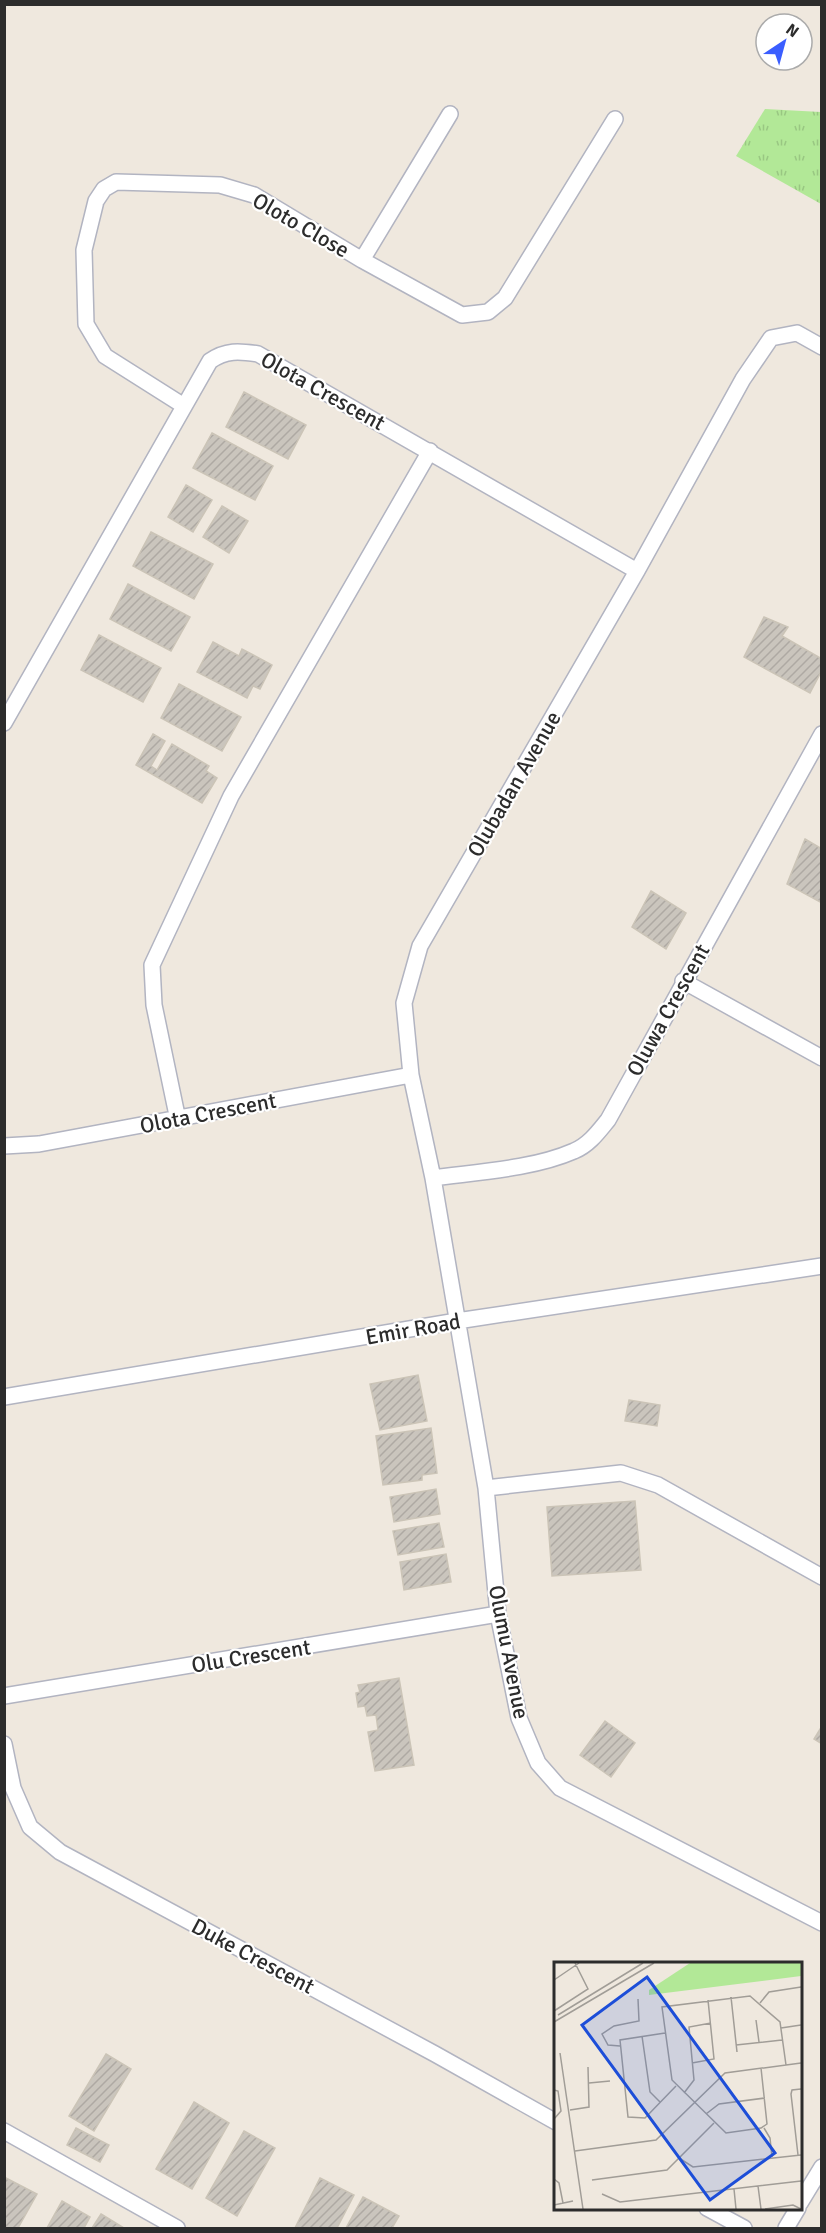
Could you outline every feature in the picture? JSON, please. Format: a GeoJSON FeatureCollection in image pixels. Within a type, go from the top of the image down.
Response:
{"type":"FeatureCollection","features":[{"type":"Feature","properties":{"kind":"street"},"geometry":{"type":"LineString","coordinates":[[362,260],[450,114]]}},
{"type":"Feature","properties":{"kind":"street","name":"Oloto Close"},"geometry":{"type":"LineString","coordinates":[[184,406],[105,356],[86,324],[84,250],[96,201],[104,189],[116,182],[220,185],[254,195],[362,260],[462,315],[488,312],[505,298],[615,119]]}},
{"type":"Feature","properties":{"kind":"street","name":"Olubadan Avenue"},"geometry":{"type":"LineString","coordinates":[[457,1321],[433,1178],[411,1075],[404,1004],[420,946],[637,572],[742,379],[771,338],[796,333],[822,346]]}},
{"type":"Feature","properties":{"kind":"street","name":"Olota Crescent"},"geometry":{"type":"LineString","coordinates":[[4,723],[210,361],[220,354],[236,350],[258,354],[637,572]]}},
{"type":"Feature","properties":{"kind":"street"},"geometry":{"type":"LineString","coordinates":[[178,1119],[154,1005],[152,965],[231,796],[430,451]]}},
{"type":"Feature","properties":{"kind":"street","name":"Oluwa Crescent"},"geometry":{"type":"LineString","coordinates":[[433,1178],[519,1166],[575,1151],[594,1137],[608,1120],[683,981],[822,734]]}},
{"type":"Feature","properties":{"kind":"street"},"geometry":{"type":"LineString","coordinates":[[683,981],[822,1058]]}},
{"type":"Feature","properties":{"kind":"street","name":"Olota Crescent"},"geometry":{"type":"LineString","coordinates":[[4,1146],[39,1144],[411,1075]]}},
{"type":"Feature","properties":{"kind":"street","name":"Emir Road"},"geometry":{"type":"LineString","coordinates":[[4,1397],[457,1321],[822,1266]]}},
{"type":"Feature","properties":{"kind":"street","name":"Olumu Avenue"},"geometry":{"type":"LineString","coordinates":[[457,1321],[486,1488],[498,1614],[519,1718],[538,1764],[560,1788],[822,1923]]}},
{"type":"Feature","properties":{"kind":"street"},"geometry":{"type":"LineString","coordinates":[[486,1488],[621,1473],[658,1485],[822,1577]]}},
{"type":"Feature","properties":{"kind":"street","name":"Olu Crescent"},"geometry":{"type":"LineString","coordinates":[[4,1696],[498,1614]]}},
{"type":"Feature","properties":{"kind":"street","name":"Duke Crescent"},"geometry":{"type":"LineString","coordinates":[[4,1744],[13,1788],[30,1827],[60,1852],[435,2054],[554,2121]]}},
{"type":"Feature","properties":{"kind":"street"},"geometry":{"type":"LineString","coordinates":[[4,2131],[177,2229]]}},
{"type":"Feature","properties":{"kind":"street"},"geometry":{"type":"LineString","coordinates":[[802,2202],[822,2167]]}},
{"type":"Feature","properties":{"kind":"street"},"geometry":{"type":"LineString","coordinates":[[709,2209],[744,2229]]}},
{"type":"Feature","properties":{"kind":"street"},"geometry":{"type":"LineString","coordinates":[[786,2229],[797,2209]]}},
{"type":"Feature","properties":{"kind":"green space"},"geometry":{"type":"Polygon","coordinates":[[[765,109],[821,112],[821,204],[736,156],[765,109]]]}},
{"type":"Feature","properties":{"kind":"building"},"geometry":{"type":"Polygon","coordinates":[[[244,392],[306,425],[288,459],[226,427],[244,392]]]}},
{"type":"Feature","properties":{"kind":"building"},"geometry":{"type":"Polygon","coordinates":[[[212,433],[273,466],[255,500],[193,468],[212,433]]]}},
{"type":"Feature","properties":{"kind":"building"},"geometry":{"type":"Polygon","coordinates":[[[186,485],[212,500],[193,532],[168,517],[186,485]]]}},
{"type":"Feature","properties":{"kind":"building"},"geometry":{"type":"Polygon","coordinates":[[[222,506],[248,521],[229,553],[203,537],[222,506]]]}},
{"type":"Feature","properties":{"kind":"building"},"geometry":{"type":"Polygon","coordinates":[[[151,532],[213,564],[194,599],[133,566],[151,532]]]}},
{"type":"Feature","properties":{"kind":"building"},"geometry":{"type":"Polygon","coordinates":[[[128,584],[190,617],[171,651],[110,619],[128,584]]]}},
{"type":"Feature","properties":{"kind":"building"},"geometry":{"type":"Polygon","coordinates":[[[764,617],[788,627],[782,636],[822,659],[822,670],[810,693],[744,657],[764,617]]]}},
{"type":"Feature","properties":{"kind":"building"},"geometry":{"type":"Polygon","coordinates":[[[99,635],[161,668],[143,702],[81,670],[99,635]]]}},
{"type":"Feature","properties":{"kind":"building"},"geometry":{"type":"Polygon","coordinates":[[[213,642],[239,656],[242,649],[272,665],[260,689],[253,686],[247,698],[197,672],[213,642]]]}},
{"type":"Feature","properties":{"kind":"building"},"geometry":{"type":"Polygon","coordinates":[[[179,684],[241,717],[222,751],[161,718],[179,684]]]}},
{"type":"Feature","properties":{"kind":"building"},"geometry":{"type":"Polygon","coordinates":[[[153,734],[165,741],[151,766],[157,770],[172,744],[209,766],[206,771],[217,778],[202,803],[136,765],[153,734]]]}},
{"type":"Feature","properties":{"kind":"building"},"geometry":{"type":"Polygon","coordinates":[[[805,839],[822,849],[822,903],[787,884],[805,839]]]}},
{"type":"Feature","properties":{"kind":"building"},"geometry":{"type":"Polygon","coordinates":[[[651,891],[686,913],[666,949],[632,927],[651,891]]]}},
{"type":"Feature","properties":{"kind":"building"},"geometry":{"type":"Polygon","coordinates":[[[418,1375],[427,1421],[380,1430],[370,1384],[418,1375]]]}},
{"type":"Feature","properties":{"kind":"building"},"geometry":{"type":"Polygon","coordinates":[[[629,1400],[660,1405],[657,1426],[625,1421],[629,1400]]]}},
{"type":"Feature","properties":{"kind":"building"},"geometry":{"type":"Polygon","coordinates":[[[431,1428],[437,1473],[422,1475],[422,1480],[383,1485],[376,1436],[431,1428]]]}},
{"type":"Feature","properties":{"kind":"building"},"geometry":{"type":"Polygon","coordinates":[[[436,1489],[440,1514],[394,1522],[390,1497],[436,1489]]]}},
{"type":"Feature","properties":{"kind":"building"},"geometry":{"type":"Polygon","coordinates":[[[635,1501],[641,1570],[552,1576],[547,1507],[635,1501]]]}},
{"type":"Feature","properties":{"kind":"building"},"geometry":{"type":"Polygon","coordinates":[[[439,1523],[444,1547],[398,1555],[393,1531],[439,1523]]]}},
{"type":"Feature","properties":{"kind":"building"},"geometry":{"type":"Polygon","coordinates":[[[446,1554],[451,1582],[404,1590],[400,1562],[446,1554]]]}},
{"type":"Feature","properties":{"kind":"building"},"geometry":{"type":"Polygon","coordinates":[[[399,1678],[414,1765],[375,1771],[368,1732],[378,1730],[376,1715],[367,1716],[365,1706],[358,1707],[356,1693],[360,1692],[358,1685],[399,1678]]]}},
{"type":"Feature","properties":{"kind":"building"},"geometry":{"type":"Polygon","coordinates":[[[605,1721],[635,1743],[611,1777],[580,1755],[605,1721]]]}},
{"type":"Feature","properties":{"kind":"building"},"geometry":{"type":"Polygon","coordinates":[[[822,1726],[822,1744],[814,1739],[822,1726]]]}},
{"type":"Feature","properties":{"kind":"building"},"geometry":{"type":"Polygon","coordinates":[[[106,2054],[131,2069],[94,2131],[69,2116],[106,2054]]]}},
{"type":"Feature","properties":{"kind":"building"},"geometry":{"type":"Polygon","coordinates":[[[194,2102],[229,2123],[192,2189],[156,2169],[194,2102]]]}},
{"type":"Feature","properties":{"kind":"building"},"geometry":{"type":"Polygon","coordinates":[[[76,2128],[109,2145],[100,2162],[67,2145],[76,2128]]]}},
{"type":"Feature","properties":{"kind":"building"},"geometry":{"type":"Polygon","coordinates":[[[244,2131],[275,2148],[237,2216],[206,2198],[244,2131]]]}},
{"type":"Feature","properties":{"kind":"building"},"geometry":{"type":"Polygon","coordinates":[[[4,2177],[37,2194],[18,2228],[4,2228],[4,2177]]]}},
{"type":"Feature","properties":{"kind":"building"},"geometry":{"type":"Polygon","coordinates":[[[320,2178],[354,2195],[337,2228],[295,2228],[320,2178]]]}},
{"type":"Feature","properties":{"kind":"building"},"geometry":{"type":"Polygon","coordinates":[[[363,2197],[399,2216],[392,2228],[346,2228],[363,2197]]]}},
{"type":"Feature","properties":{"kind":"building"},"geometry":{"type":"Polygon","coordinates":[[[62,2201],[90,2217],[84,2228],[47,2228],[62,2201]]]}},
{"type":"Feature","properties":{"kind":"building"},"geometry":{"type":"Polygon","coordinates":[[[101,2214],[124,2228],[92,2228],[101,2214]]]}}]}
